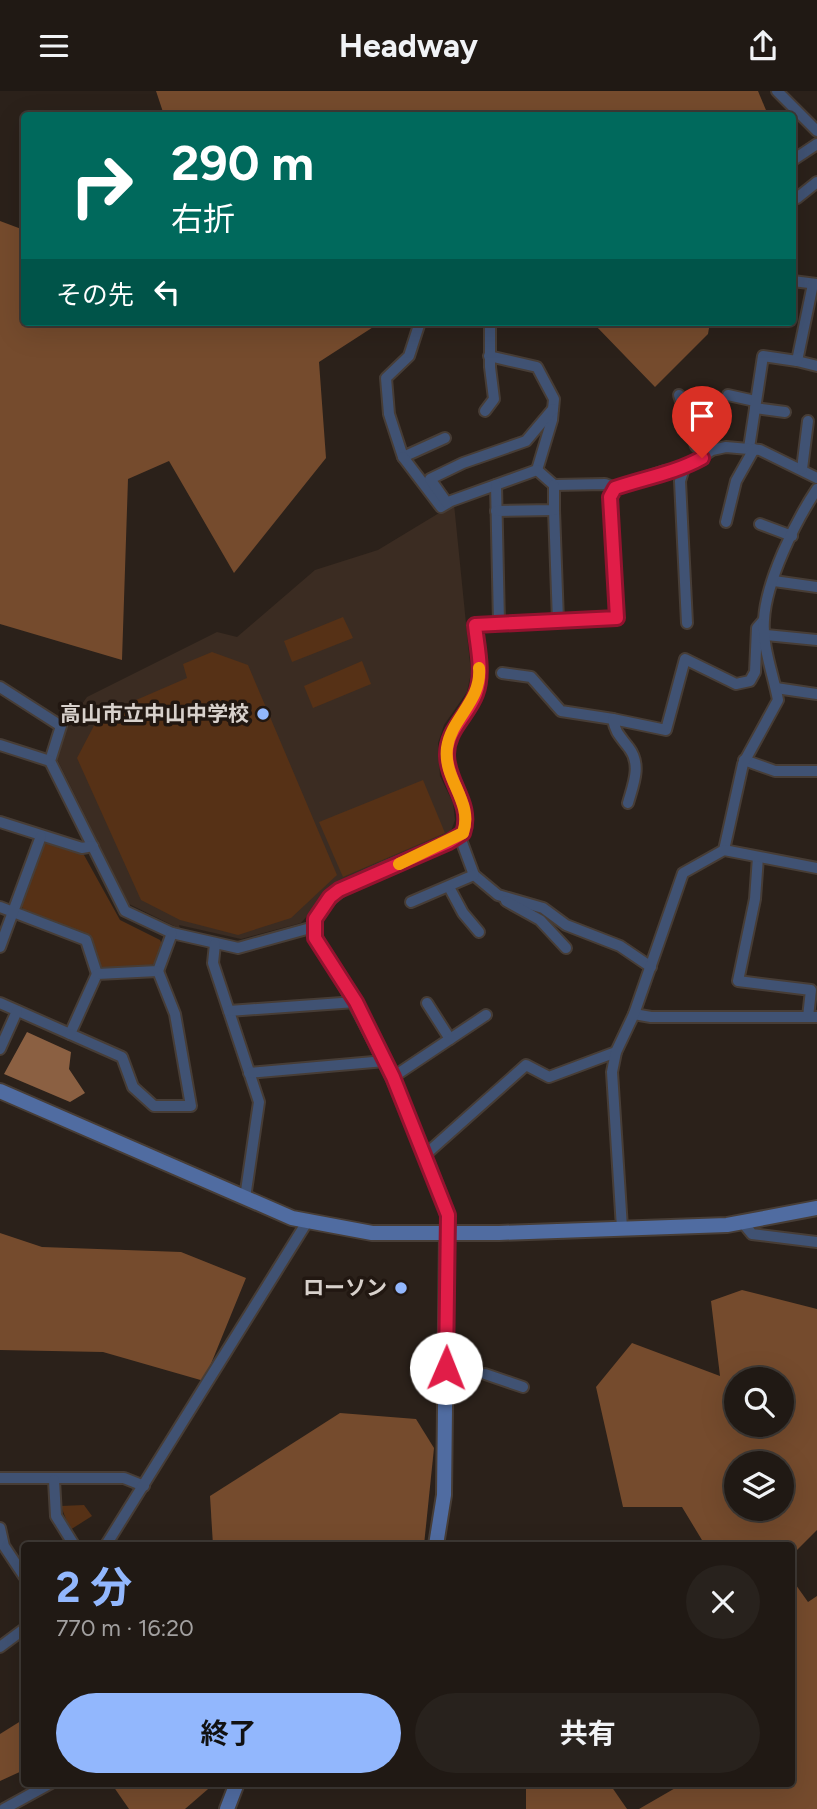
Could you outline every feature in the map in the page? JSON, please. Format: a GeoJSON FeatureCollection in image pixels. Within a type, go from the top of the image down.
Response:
{"type":"FeatureCollection","features":[{"type":"Feature","properties":{"kind":"street"},"geometry":{"type":"LineString","coordinates":[[777,91],[817,131]]}},
{"type":"Feature","properties":{"kind":"street"},"geometry":{"type":"LineString","coordinates":[[796,158],[817,143]]}},
{"type":"Feature","properties":{"kind":"street"},"geometry":{"type":"LineString","coordinates":[[797,198],[817,182]]}},
{"type":"Feature","properties":{"kind":"street"},"geometry":{"type":"LineString","coordinates":[[796,281],[815,284],[797,361]]}},
{"type":"Feature","properties":{"kind":"street"},"geometry":{"type":"LineString","coordinates":[[419,326],[409,356],[386,378],[391,423],[403,457],[440,507],[537,470]]}},
{"type":"Feature","properties":{"kind":"street"},"geometry":{"type":"LineString","coordinates":[[485,411],[494,399],[489,356],[490,326]]}},
{"type":"Feature","properties":{"kind":"street"},"geometry":{"type":"LineString","coordinates":[[489,356],[537,367],[554,399],[537,470]]}},
{"type":"Feature","properties":{"kind":"street"},"geometry":{"type":"LineString","coordinates":[[726,522],[736,481],[752,449],[755,405],[763,356],[817,366]]}},
{"type":"Feature","properties":{"kind":"street"},"geometry":{"type":"LineString","coordinates":[[679,395],[696,446],[705,455]]}},
{"type":"Feature","properties":{"kind":"street"},"geometry":{"type":"LineString","coordinates":[[728,395],[785,412]]}},
{"type":"Feature","properties":{"kind":"street"},"geometry":{"type":"LineString","coordinates":[[447,503],[430,479],[463,463],[526,441],[553,409]]}},
{"type":"Feature","properties":{"kind":"street"},"geometry":{"type":"LineString","coordinates":[[802,469],[808,421]]}},
{"type":"Feature","properties":{"kind":"street"},"geometry":{"type":"LineString","coordinates":[[403,457],[445,438]]}},
{"type":"Feature","properties":{"kind":"street"},"geometry":{"type":"LineString","coordinates":[[537,470],[554,485],[605,484],[615,488],[665,471],[684,468],[705,455],[726,447],[752,449],[802,469],[817,478]]}},
{"type":"Feature","properties":{"kind":"street"},"geometry":{"type":"LineString","coordinates":[[684,468],[680,481],[687,623]]}},
{"type":"Feature","properties":{"kind":"street"},"geometry":{"type":"LineString","coordinates":[[496,485],[499,623]]}},
{"type":"Feature","properties":{"kind":"street"},"geometry":{"type":"LineString","coordinates":[[554,485],[558,621]]}},
{"type":"Feature","properties":{"kind":"street"},"geometry":{"type":"LineString","coordinates":[[566,949],[540,920],[498,895],[474,876],[460,837],[466,821],[464,805],[449,771],[447,748],[454,728],[477,692],[480,677],[475,625],[617,618],[610,497],[615,488]]}},
{"type":"Feature","properties":{"kind":"street"},"geometry":{"type":"LineString","coordinates":[[502,673],[531,677],[561,711],[666,730],[685,659],[736,684],[750,681],[755,672],[757,628],[763,621],[774,581],[792,536],[817,489]]}},
{"type":"Feature","properties":{"kind":"street"},"geometry":{"type":"LineString","coordinates":[[496,511],[554,510]]}},
{"type":"Feature","properties":{"kind":"street"},"geometry":{"type":"LineString","coordinates":[[760,524],[792,536]]}},
{"type":"Feature","properties":{"kind":"street"},"geometry":{"type":"LineString","coordinates":[[774,581],[817,587]]}},
{"type":"Feature","properties":{"kind":"street"},"geometry":{"type":"LineString","coordinates":[[724,851],[744,760],[778,700],[765,649],[763,621]]}},
{"type":"Feature","properties":{"kind":"street"},"geometry":{"type":"LineString","coordinates":[[766,635],[817,640]]}},
{"type":"Feature","properties":{"kind":"street"},"geometry":{"type":"LineString","coordinates":[[0,687],[61,726],[50,761],[125,911],[172,933],[238,948],[314,927]]}},
{"type":"Feature","properties":{"kind":"street"},"geometry":{"type":"LineString","coordinates":[[776,688],[817,694]]}},
{"type":"Feature","properties":{"kind":"street"},"geometry":{"type":"LineString","coordinates":[[613,719],[616,734],[630,749],[636,764],[628,803]]}},
{"type":"Feature","properties":{"kind":"street"},"geometry":{"type":"LineString","coordinates":[[0,745],[50,761]]}},
{"type":"Feature","properties":{"kind":"street"},"geometry":{"type":"LineString","coordinates":[[744,760],[775,771],[817,771]]}},
{"type":"Feature","properties":{"kind":"street"},"geometry":{"type":"LineString","coordinates":[[0,822],[82,848],[93,846]]}},
{"type":"Feature","properties":{"kind":"street"},"geometry":{"type":"LineString","coordinates":[[0,947],[41,836]]}},
{"type":"Feature","properties":{"kind":"street"},"geometry":{"type":"LineString","coordinates":[[436,1542],[443,1495],[448,1215],[393,1077],[356,1002],[315,938],[314,927],[319,912],[339,890],[460,837]]}},
{"type":"Feature","properties":{"kind":"street"},"geometry":{"type":"LineString","coordinates":[[622,1228],[612,1072],[616,1052],[634,1014],[683,873],[724,851],[817,868]]}},
{"type":"Feature","properties":{"kind":"street"},"geometry":{"type":"LineString","coordinates":[[634,1014],[651,1017],[813,1017],[811,990],[738,981],[755,899],[758,857]]}},
{"type":"Feature","properties":{"kind":"street"},"geometry":{"type":"LineString","coordinates":[[411,902],[474,876]]}},
{"type":"Feature","properties":{"kind":"street"},"geometry":{"type":"LineString","coordinates":[[449,887],[463,913],[480,932]]}},
{"type":"Feature","properties":{"kind":"street"},"geometry":{"type":"LineString","coordinates":[[498,895],[543,908],[566,925],[620,946],[651,967]]}},
{"type":"Feature","properties":{"kind":"street"},"geometry":{"type":"LineString","coordinates":[[0,907],[86,940],[97,974],[70,1034]]}},
{"type":"Feature","properties":{"kind":"street"},"geometry":{"type":"LineString","coordinates":[[0,1003],[122,1057],[133,1087],[154,1107],[191,1106],[180,1036],[158,971],[172,933]]}},
{"type":"Feature","properties":{"kind":"street"},"geometry":{"type":"LineString","coordinates":[[215,944],[213,963],[259,1102],[245,1198]]}},
{"type":"Feature","properties":{"kind":"street"},"geometry":{"type":"LineString","coordinates":[[97,974],[158,971]]}},
{"type":"Feature","properties":{"kind":"street"},"geometry":{"type":"LineString","coordinates":[[229,1011],[356,1002]]}},
{"type":"Feature","properties":{"kind":"street"},"geometry":{"type":"LineString","coordinates":[[427,1003],[450,1039]]}},
{"type":"Feature","properties":{"kind":"street"},"geometry":{"type":"LineString","coordinates":[[0,1049],[17,1011]]}},
{"type":"Feature","properties":{"kind":"street"},"geometry":{"type":"LineString","coordinates":[[393,1077],[486,1015]]}},
{"type":"Feature","properties":{"kind":"street"},"geometry":{"type":"LineString","coordinates":[[425,1155],[526,1065],[549,1077],[616,1052]]}},
{"type":"Feature","properties":{"kind":"street"},"geometry":{"type":"LineString","coordinates":[[249,1073],[385,1061]]}},
{"type":"Feature","properties":{"kind":"street"},"geometry":{"type":"LineString","coordinates":[[0,1091],[245,1198],[307,1222],[372,1233],[743,1223],[817,1208]]}},
{"type":"Feature","properties":{"kind":"street"},"geometry":{"type":"LineString","coordinates":[[108,1542],[307,1222]]}},
{"type":"Feature","properties":{"kind":"street"},"geometry":{"type":"LineString","coordinates":[[743,1223],[752,1234],[817,1242]]}},
{"type":"Feature","properties":{"kind":"street"},"geometry":{"type":"LineString","coordinates":[[485,1374],[523,1387]]}},
{"type":"Feature","properties":{"kind":"street"},"geometry":{"type":"LineString","coordinates":[[0,1478],[124,1478],[144,1486]]}},
{"type":"Feature","properties":{"kind":"street"},"geometry":{"type":"LineString","coordinates":[[54,1480],[56,1516],[72,1542]]}},
{"type":"Feature","properties":{"kind":"street"},"geometry":{"type":"LineString","coordinates":[[0,1528],[4,1546],[21,1572]]}},
{"type":"Feature","properties":{"kind":"street"},"geometry":{"type":"LineString","coordinates":[[2,1642],[21,1631]]}},
{"type":"Feature","properties":{"kind":"street"},"geometry":{"type":"LineString","coordinates":[[4,1809],[44,1787]]}},
{"type":"Feature","properties":{"kind":"street"},"geometry":{"type":"LineString","coordinates":[[227,1809],[235,1787]]}},
{"type":"Feature","properties":{"kind":"shaded area"},"geometry":{"type":"Polygon","coordinates":[[[156,91],[758,91],[767,112],[163,112],[156,91]]]}},
{"type":"Feature","properties":{"kind":"shaded area"},"geometry":{"type":"Polygon","coordinates":[[[0,221],[21,229],[21,326],[375,326],[319,362],[326,458],[234,573],[169,461],[128,479],[122,660],[0,624],[0,221]]]}},
{"type":"Feature","properties":{"kind":"shaded area"},"geometry":{"type":"Polygon","coordinates":[[[596,326],[709,326],[708,334],[655,387],[596,326]]]}},
{"type":"Feature","properties":{"kind":"shaded area","name":"高山市立中山中学校"},"geometry":{"type":"Polygon","coordinates":[[[454,504],[471,673],[467,692],[444,725],[438,743],[440,776],[453,803],[455,820],[450,834],[331,888],[301,923],[241,939],[179,925],[180,929],[129,904],[57,759],[67,725],[87,697],[217,632],[237,637],[315,570],[378,550],[454,504]]]}},
{"type":"Feature","properties":{"kind":"shaded area"},"geometry":{"type":"Polygon","coordinates":[[[343,617],[353,638],[292,662],[284,641],[343,617]]]}},
{"type":"Feature","properties":{"kind":"shaded area"},"geometry":{"type":"Polygon","coordinates":[[[212,652],[248,665],[337,875],[291,918],[238,935],[180,920],[141,900],[77,758],[99,716],[187,678],[183,664],[212,652]]]}},
{"type":"Feature","properties":{"kind":"shaded area"},"geometry":{"type":"Polygon","coordinates":[[[362,661],[371,684],[313,708],[304,686],[362,661]]]}},
{"type":"Feature","properties":{"kind":"shaded area"},"geometry":{"type":"Polygon","coordinates":[[[423,780],[445,833],[343,877],[319,822],[423,780]]]}},
{"type":"Feature","properties":{"kind":"shaded area"},"geometry":{"type":"Polygon","coordinates":[[[48,843],[84,855],[120,920],[160,940],[162,944],[155,963],[150,966],[104,969],[100,965],[90,935],[25,911],[21,906],[43,844],[48,843]]]}},
{"type":"Feature","properties":{"kind":"shaded area"},"geometry":{"type":"Polygon","coordinates":[[[27,1032],[71,1052],[69,1069],[85,1093],[70,1102],[4,1074],[27,1032]]]}},
{"type":"Feature","properties":{"kind":"shaded area"},"geometry":{"type":"Polygon","coordinates":[[[0,1233],[42,1247],[181,1252],[246,1278],[204,1381],[103,1352],[0,1350],[0,1233]]]}},
{"type":"Feature","properties":{"kind":"shaded area"},"geometry":{"type":"Polygon","coordinates":[[[742,1290],[817,1309],[817,1530],[795,1552],[795,1542],[703,1542],[682,1507],[623,1507],[596,1387],[632,1343],[720,1376],[711,1301],[742,1290]]]}},
{"type":"Feature","properties":{"kind":"shaded area"},"geometry":{"type":"Polygon","coordinates":[[[340,1413],[416,1419],[434,1448],[424,1542],[213,1542],[210,1496],[340,1413]]]}},
{"type":"Feature","properties":{"kind":"shaded area"},"geometry":{"type":"Polygon","coordinates":[[[84,1505],[92,1516],[70,1530],[61,1506],[84,1505]]]}},
{"type":"Feature","properties":{"kind":"shaded area"},"geometry":{"type":"Polygon","coordinates":[[[795,1584],[808,1602],[817,1596],[817,1809],[639,1809],[677,1787],[795,1787],[795,1584]]]}},
{"type":"Feature","properties":{"kind":"shaded area"},"geometry":{"type":"Polygon","coordinates":[[[21,1721],[21,1771],[0,1781],[0,1734],[21,1721]]]}},
{"type":"Feature","properties":{"kind":"shaded area"},"geometry":{"type":"Polygon","coordinates":[[[114,1787],[210,1787],[185,1809],[129,1809],[114,1787]]]}},
{"type":"Feature","properties":{"kind":"shaded area"},"geometry":{"type":"Polygon","coordinates":[[[526,1787],[612,1787],[627,1809],[526,1809],[526,1787]]]}},
{"type":"Feature","properties":{"kind":"slow traffic"},"geometry":{"type":"LineString","coordinates":[[399,864],[460,837],[463,833],[466,821],[464,805],[449,771],[447,748],[454,728],[477,692],[479,668]]}},
{"type":"Feature","properties":{"kind":"place","name":"高山市立中山中学校"},"geometry":{"type":"Point","coordinates":[263,714]}},
{"type":"Feature","properties":{"kind":"place","name":"ローソン"},"geometry":{"type":"Point","coordinates":[401,1288]}},
{"type":"Feature","properties":{"kind":"route"},"geometry":{"type":"LineString","coordinates":[[446,1368],[448,1215],[393,1077],[356,1002],[315,938],[315,919],[330,897],[339,890],[460,837],[463,833],[466,821],[464,805],[449,771],[447,748],[454,728],[477,692],[480,677],[475,625],[617,618],[610,497],[615,488],[665,471],[684,468],[702,458]]}}]}
